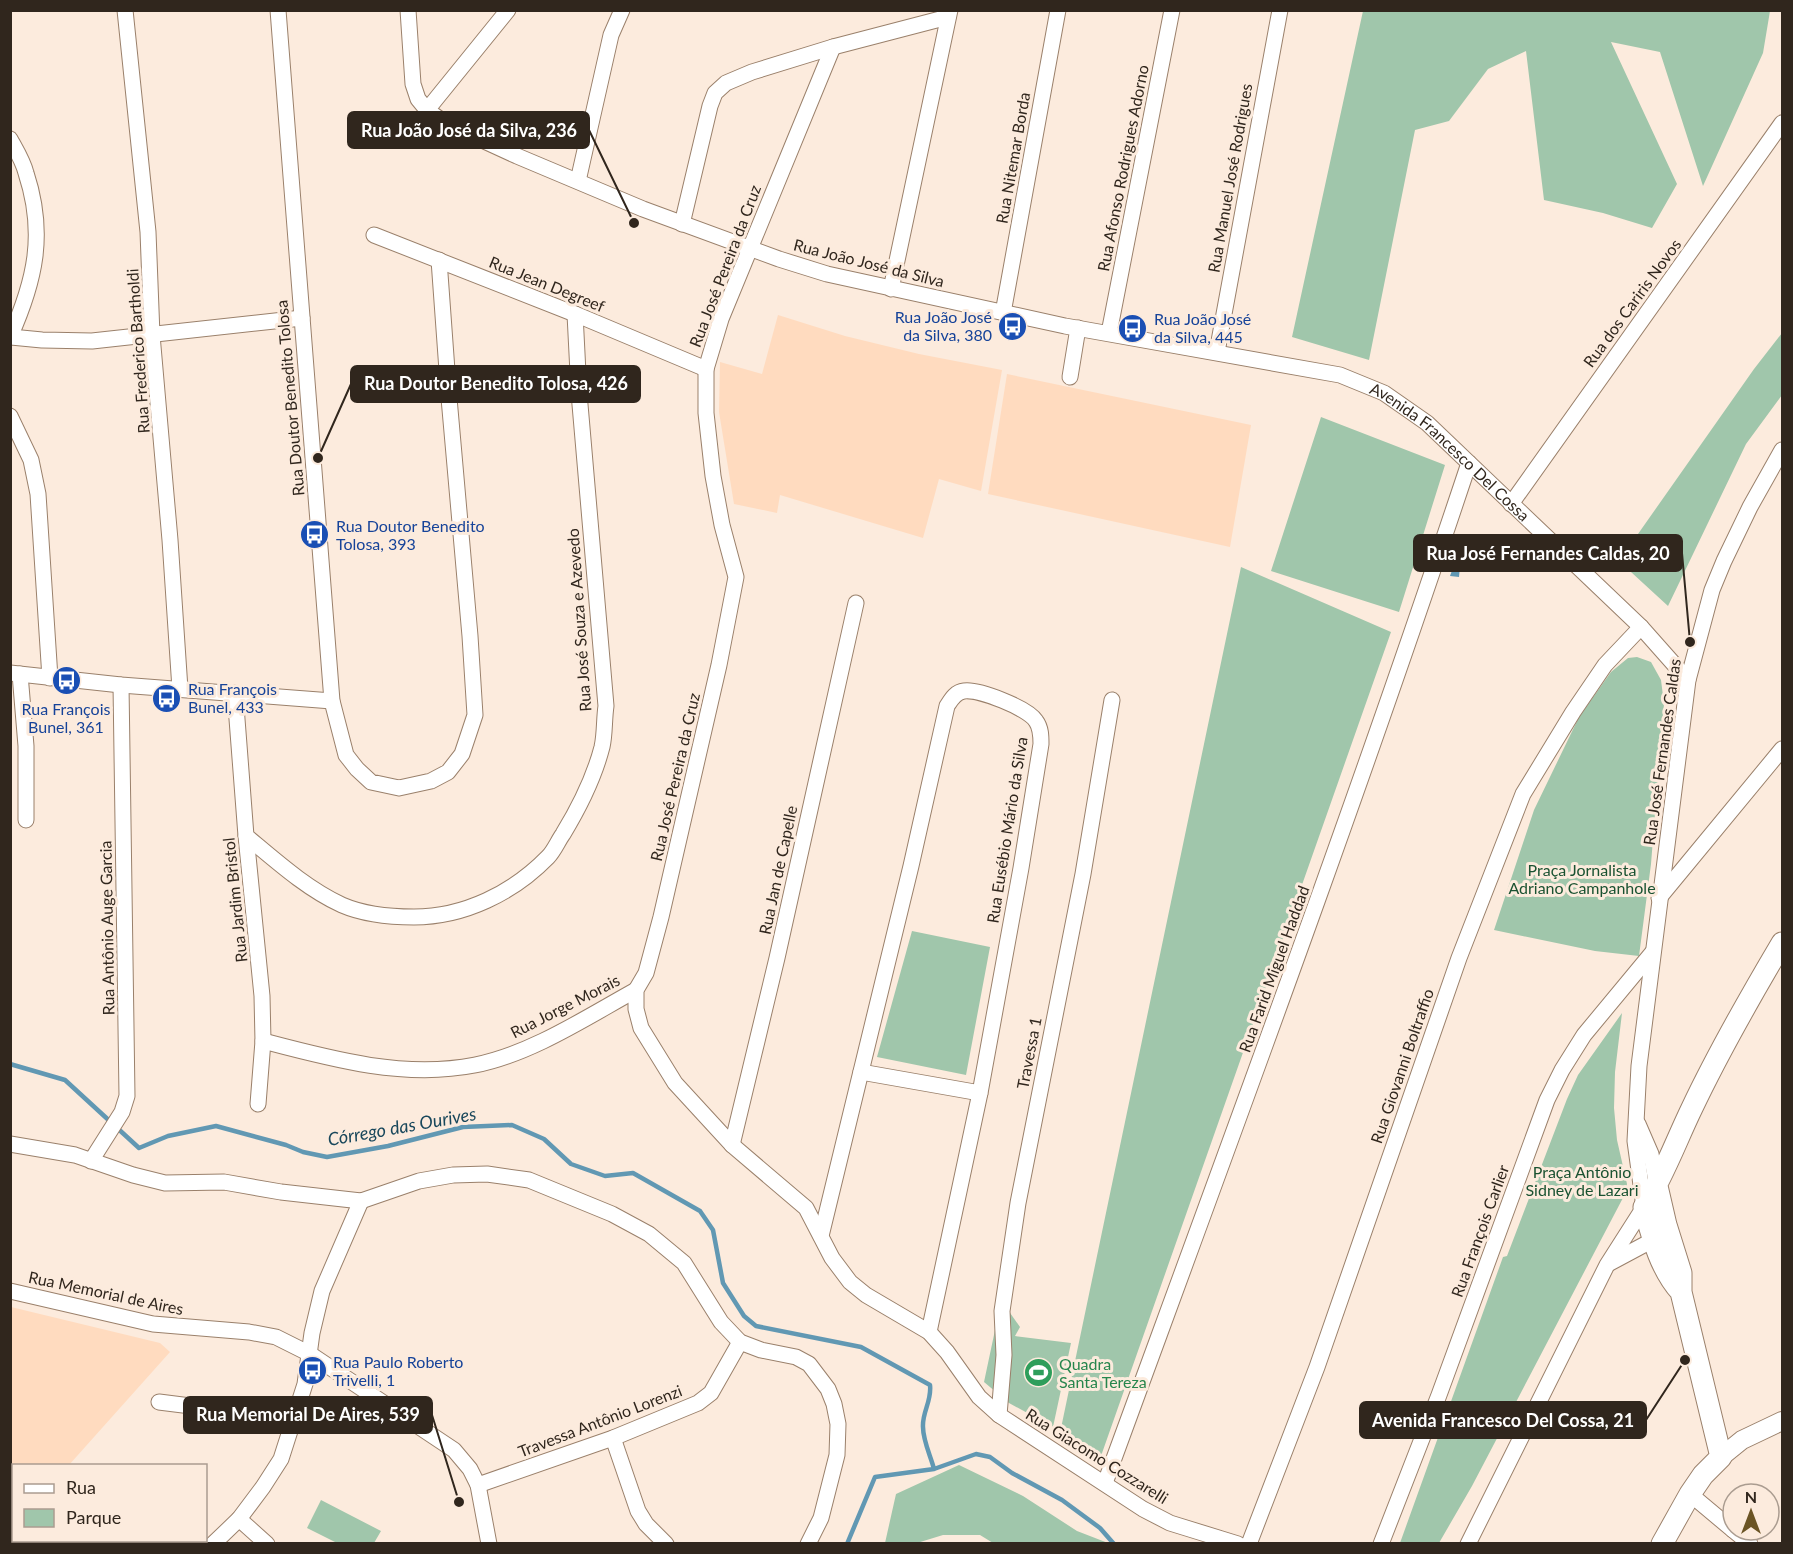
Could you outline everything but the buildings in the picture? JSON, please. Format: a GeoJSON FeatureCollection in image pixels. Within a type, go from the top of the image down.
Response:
{"type":"FeatureCollection","features":[{"type":"Feature","properties":{"kind":"main road"},"geometry":{"type":"LineString","coordinates":[[1662,1544],[1690,1494],[1703,1475],[1721,1457],[1682,1292],[1681,1273],[1644,1206],[1657,1186],[1697,1098],[1742,1011],[1782,943]]}},
{"type":"Feature","properties":{"kind":"main road"},"geometry":{"type":"LineString","coordinates":[[1657,1186],[1660,1232]]}},
{"type":"Feature","properties":{"kind":"street","name":"Rua Frederico Bartholdi"},"geometry":{"type":"LineString","coordinates":[[125,10],[148,232],[152,335],[180,689]]}},
{"type":"Feature","properties":{"kind":"street","name":"Rua Doutor Benedito Tolosa"},"geometry":{"type":"LineString","coordinates":[[278,10],[332,701],[346,755],[371,782],[399,788],[431,781],[448,772],[462,754],[475,716],[439,260]]}},
{"type":"Feature","properties":{"kind":"street","name":"Rua João José da Silva"},"geometry":{"type":"LineString","coordinates":[[408,10],[413,84],[418,99],[427,110],[445,123],[578,182],[682,224],[827,274],[1003,313],[1216,352]]}},
{"type":"Feature","properties":{"kind":"street"},"geometry":{"type":"LineString","coordinates":[[427,110],[508,10]]}},
{"type":"Feature","properties":{"kind":"street"},"geometry":{"type":"LineString","coordinates":[[578,182],[610,35],[622,10]]}},
{"type":"Feature","properties":{"kind":"street","name":"Rua Nitemar Borda"},"geometry":{"type":"LineString","coordinates":[[1003,313],[1058,10]]}},
{"type":"Feature","properties":{"kind":"street","name":"Rua Afonso Rodrigues Adorno"},"geometry":{"type":"LineString","coordinates":[[1109,333],[1172,10]]}},
{"type":"Feature","properties":{"kind":"street","name":"Rua Manuel José Rodrigues"},"geometry":{"type":"LineString","coordinates":[[1216,352],[1280,10]]}},
{"type":"Feature","properties":{"kind":"street"},"geometry":{"type":"LineString","coordinates":[[682,224],[710,106],[715,93],[726,82],[833,47],[949,14],[891,289]]}},
{"type":"Feature","properties":{"kind":"street","name":"Rua José Pereira da Cruz"},"geometry":{"type":"LineString","coordinates":[[636,990],[646,973],[661,917],[719,664],[736,577],[722,525],[713,476],[706,413],[706,369],[721,319],[833,47]]}},
{"type":"Feature","properties":{"kind":"street","name":"Rua dos Cariris Novos"},"geometry":{"type":"LineString","coordinates":[[1510,504],[1782,123]]}},
{"type":"Feature","properties":{"kind":"street"},"geometry":{"type":"LineString","coordinates":[[10,139],[26,173],[36,215],[36,257],[29,291],[11,337],[92,341],[302,318]]}},
{"type":"Feature","properties":{"kind":"street","name":"Rua Jean Degreef"},"geometry":{"type":"LineString","coordinates":[[374,235],[575,314],[706,369]]}},
{"type":"Feature","properties":{"kind":"street","name":"Rua José Souza e Azevedo"},"geometry":{"type":"LineString","coordinates":[[246,836],[282,867],[342,905],[368,914],[394,917],[424,917],[475,906],[526,877],[550,855],[591,782],[602,744],[606,706],[579,393],[575,314]]}},
{"type":"Feature","properties":{"kind":"street"},"geometry":{"type":"LineString","coordinates":[[1070,376],[1078,328]]}},
{"type":"Feature","properties":{"kind":"street","name":"Avenida Francesco Del Cossa"},"geometry":{"type":"LineString","coordinates":[[1216,352],[1340,375],[1384,393],[1427,423],[1641,627],[1688,680]]}},
{"type":"Feature","properties":{"kind":"street"},"geometry":{"type":"LineString","coordinates":[[10,416],[31,460],[38,494],[50,678]]}},
{"type":"Feature","properties":{"kind":"street","name":"Rua José Fernandes Caldas"},"geometry":{"type":"LineString","coordinates":[[1659,898],[1688,680],[1712,590],[1750,507],[1782,450]]}},
{"type":"Feature","properties":{"kind":"street","name":"Rua Farid Miguel Haddad"},"geometry":{"type":"LineString","coordinates":[[1105,1483],[1329,869],[1419,614],[1469,463]]}},
{"type":"Feature","properties":{"kind":"street","name":"Rua Jan de Capelle"},"geometry":{"type":"LineString","coordinates":[[732,1145],[777,958],[856,603]]}},
{"type":"Feature","properties":{"kind":"street","name":"Rua Giovanni Boltraffio"},"geometry":{"type":"LineString","coordinates":[[1249,1544],[1317,1367],[1459,958],[1523,794],[1605,665],[1641,627]]}},
{"type":"Feature","properties":{"kind":"street"},"geometry":{"type":"LineString","coordinates":[[26,820],[26,746],[15,674],[332,701]]}},
{"type":"Feature","properties":{"kind":"street","name":"Rua Antônio Auge Garcia"},"geometry":{"type":"LineString","coordinates":[[91,1161],[122,1112],[126,1096],[121,684]]}},
{"type":"Feature","properties":{"kind":"street","name":"Rua Eusébio Mário da Silva"},"geometry":{"type":"LineString","coordinates":[[821,1236],[911,866],[947,706],[955,695],[963,691],[1010,703],[1027,712],[1036,721],[1041,732],[1041,744],[980,1093],[929,1332]]}},
{"type":"Feature","properties":{"kind":"street","name":"Rua Jardim Bristol"},"geometry":{"type":"LineString","coordinates":[[235,693],[246,836],[261,975],[263,1041],[258,1104]]}},
{"type":"Feature","properties":{"kind":"street","name":"Travessa 1"},"geometry":{"type":"LineString","coordinates":[[999,1415],[1004,1355],[1002,1311],[1018,1203],[1083,874],[1112,700]]}},
{"type":"Feature","properties":{"kind":"street"},"geometry":{"type":"LineString","coordinates":[[1468,1544],[1607,1265],[1644,1206],[1636,1159],[1635,1119],[1659,898],[1782,749]]}},
{"type":"Feature","properties":{"kind":"street","name":"Rua François Carlier"},"geometry":{"type":"LineString","coordinates":[[1381,1544],[1439,1395],[1547,1100],[1562,1070],[1584,1035],[1653,953]]}},
{"type":"Feature","properties":{"kind":"street"},"geometry":{"type":"LineString","coordinates":[[636,990],[636,1009],[641,1028],[675,1083],[732,1145],[806,1208],[832,1258],[850,1282],[866,1295],[929,1332]]}},
{"type":"Feature","properties":{"kind":"street","name":"Rua Jorge Morais"},"geometry":{"type":"LineString","coordinates":[[263,1041],[311,1054],[373,1065],[438,1070],[467,1066],[516,1052],[636,990]]}},
{"type":"Feature","properties":{"kind":"street"},"geometry":{"type":"LineString","coordinates":[[861,1072],[980,1093]]}},
{"type":"Feature","properties":{"kind":"street"},"geometry":{"type":"LineString","coordinates":[[1635,1119],[1651,1154],[1657,1186]]}},
{"type":"Feature","properties":{"kind":"street"},"geometry":{"type":"LineString","coordinates":[[10,1144],[75,1155],[165,1183],[224,1182],[281,1192],[362,1201],[419,1181],[453,1175],[488,1174],[529,1180],[612,1214],[649,1234],[684,1263],[721,1322],[740,1342],[761,1350],[796,1357],[809,1364],[828,1389],[838,1424],[837,1455],[821,1518],[808,1544]]}},
{"type":"Feature","properties":{"kind":"street"},"geometry":{"type":"LineString","coordinates":[[213,1544],[239,1519],[281,1459],[305,1384],[314,1323],[322,1291],[362,1201]]}},
{"type":"Feature","properties":{"kind":"street"},"geometry":{"type":"LineString","coordinates":[[1607,1265],[1660,1232]]}},
{"type":"Feature","properties":{"kind":"street","name":"Rua Memorial de Aires"},"geometry":{"type":"LineString","coordinates":[[10,1291],[153,1324],[249,1332],[276,1337],[310,1354],[454,1450],[470,1469],[478,1485],[489,1544]]}},
{"type":"Feature","properties":{"kind":"street","name":"Rua Giacomo Cozzarelli"},"geometry":{"type":"LineString","coordinates":[[929,1332],[947,1352],[979,1397],[999,1415],[1143,1509],[1170,1523],[1238,1544]]}},
{"type":"Feature","properties":{"kind":"street","name":"Travessa Antônio Lorenzi"},"geometry":{"type":"LineString","coordinates":[[478,1485],[613,1438],[684,1409],[711,1393],[740,1342]]}},
{"type":"Feature","properties":{"kind":"street"},"geometry":{"type":"LineString","coordinates":[[159,1402],[294,1419]]}},
{"type":"Feature","properties":{"kind":"street"},"geometry":{"type":"LineString","coordinates":[[1721,1457],[1742,1440],[1782,1421]]}},
{"type":"Feature","properties":{"kind":"street"},"geometry":{"type":"LineString","coordinates":[[613,1438],[638,1510],[646,1524],[666,1544]]}},
{"type":"Feature","properties":{"kind":"street"},"geometry":{"type":"LineString","coordinates":[[1690,1494],[1721,1520]]}},
{"type":"Feature","properties":{"kind":"street"},"geometry":{"type":"LineString","coordinates":[[239,1519],[267,1544]]}},
{"type":"Feature","properties":{"kind":"shaded area"},"geometry":{"type":"Polygon","coordinates":[[[778,315],[845,336],[919,354],[1002,370],[981,491],[939,479],[923,538],[780,495],[777,513],[734,504],[719,412],[720,362],[762,374],[778,315]]]}},
{"type":"Feature","properties":{"kind":"shaded area"},"geometry":{"type":"Polygon","coordinates":[[[1007,374],[1251,425],[1230,547],[988,494],[1007,374]]]}},
{"type":"Feature","properties":{"kind":"shaded area"},"geometry":{"type":"Polygon","coordinates":[[[11,1307],[160,1343],[170,1352],[70,1464],[12,1464],[11,1532],[11,1307]]]}},
{"type":"Feature","properties":{"kind":"green space"},"geometry":{"type":"Polygon","coordinates":[[[1363,10],[1770,11],[1763,53],[1703,186],[1660,52],[1611,42],[1677,184],[1652,228],[1603,213],[1544,200],[1526,51],[1488,69],[1449,121],[1415,130],[1369,360],[1292,337],[1363,10]]]}},
{"type":"Feature","properties":{"kind":"green space"},"geometry":{"type":"Polygon","coordinates":[[[1782,333],[1782,395],[1746,444],[1668,606],[1619,561],[1754,369],[1782,333]]]}},
{"type":"Feature","properties":{"kind":"green space"},"geometry":{"type":"Polygon","coordinates":[[[1321,417],[1445,465],[1399,612],[1271,571],[1321,417]]]}},
{"type":"Feature","properties":{"kind":"green space"},"geometry":{"type":"Polygon","coordinates":[[[1241,567],[1391,632],[1101,1456],[1060,1433],[1241,567]]]}},
{"type":"Feature","properties":{"kind":"green space","name":"Praça Jornalista Adriano Campanhole"},"geometry":{"type":"Polygon","coordinates":[[[1637,657],[1651,662],[1661,680],[1664,704],[1651,864],[1639,956],[1595,951],[1494,930],[1534,810],[1579,717],[1611,672],[1628,658],[1637,657]]]}},
{"type":"Feature","properties":{"kind":"green space"},"geometry":{"type":"Polygon","coordinates":[[[912,931],[990,947],[966,1075],[877,1057],[912,931]]]}},
{"type":"Feature","properties":{"kind":"green space","name":"Praça Antônio Sidney de Lazari"},"geometry":{"type":"Polygon","coordinates":[[[1622,1013],[1615,1072],[1614,1108],[1617,1140],[1627,1184],[1625,1194],[1472,1486],[1439,1543],[1400,1543],[1503,1257],[1507,1256],[1567,1099],[1578,1075],[1622,1013]]]}},
{"type":"Feature","properties":{"kind":"green space","name":"Quadra Santa Tereza"},"geometry":{"type":"Polygon","coordinates":[[[1008,1310],[1020,1327],[1015,1336],[1071,1343],[1053,1427],[1009,1403],[984,1382],[998,1316],[1008,1310]]]}},
{"type":"Feature","properties":{"kind":"green space"},"geometry":{"type":"Polygon","coordinates":[[[959,1465],[1023,1496],[1077,1531],[1108,1543],[993,1543],[980,1535],[943,1535],[917,1543],[885,1543],[896,1494],[959,1465]]]}},
{"type":"Feature","properties":{"kind":"green space"},"geometry":{"type":"Polygon","coordinates":[[[321,1500],[381,1531],[374,1543],[337,1543],[307,1528],[321,1500]]]}},
{"type":"Feature","properties":{"kind":"water"},"geometry":{"type":"Polygon","coordinates":[[[1461,546],[1471,550],[1470,558],[1460,566],[1459,577],[1450,576],[1461,546]]]}},
{"type":"Feature","properties":{"kind":"waterway","name":"Córrego das Ourives"},"geometry":{"type":"LineString","coordinates":[[10,1064],[65,1080],[139,1148],[168,1136],[216,1126],[327,1157],[388,1146],[463,1127],[512,1125],[544,1139],[571,1164],[605,1176],[633,1173],[700,1211],[713,1230],[723,1283],[744,1316],[756,1326],[861,1347],[930,1385],[923,1432],[934,1469],[976,1454],[990,1457],[1012,1473],[1062,1500],[1100,1528],[1114,1544]]}},
{"type":"Feature","properties":{"kind":"waterway"},"geometry":{"type":"LineString","coordinates":[[847,1544],[875,1477],[934,1469]]}},
{"type":"Feature","properties":{"kind":"place","name":"Rua João José da Silva, 236"},"geometry":{"type":"Point","coordinates":[634,223]}},
{"type":"Feature","properties":{"kind":"place","name":"Rua João José da Silva, 380"},"geometry":{"type":"Point","coordinates":[1013,326]}},
{"type":"Feature","properties":{"kind":"place","name":"Rua João José da Silva, 445"},"geometry":{"type":"Point","coordinates":[1133,328]}},
{"type":"Feature","properties":{"kind":"place","name":"Rua Doutor Benedito Tolosa, 426"},"geometry":{"type":"Point","coordinates":[318,458]}},
{"type":"Feature","properties":{"kind":"place","name":"Rua Doutor Benedito Tolosa, 393"},"geometry":{"type":"Point","coordinates":[315,535]}},
{"type":"Feature","properties":{"kind":"place","name":"Rua José Fernandes Caldas, 20"},"geometry":{"type":"Point","coordinates":[1690,642]}},
{"type":"Feature","properties":{"kind":"place","name":"Rua François Bunel, 361"},"geometry":{"type":"Point","coordinates":[66,681]}},
{"type":"Feature","properties":{"kind":"place","name":"Rua François Bunel, 433"},"geometry":{"type":"Point","coordinates":[167,698]}},
{"type":"Feature","properties":{"kind":"place","name":"Avenida Francesco Del Cossa, 21"},"geometry":{"type":"Point","coordinates":[1685,1360]}},
{"type":"Feature","properties":{"kind":"place","name":"Rua Paulo Roberto Trivelli, 1"},"geometry":{"type":"Point","coordinates":[312,1371]}},
{"type":"Feature","properties":{"kind":"place","name":"Quadra Santa Tereza"},"geometry":{"type":"Point","coordinates":[1038,1373]}},
{"type":"Feature","properties":{"kind":"place","name":"Rua Memorial De Aires, 539"},"geometry":{"type":"Point","coordinates":[459,1502]}}]}
